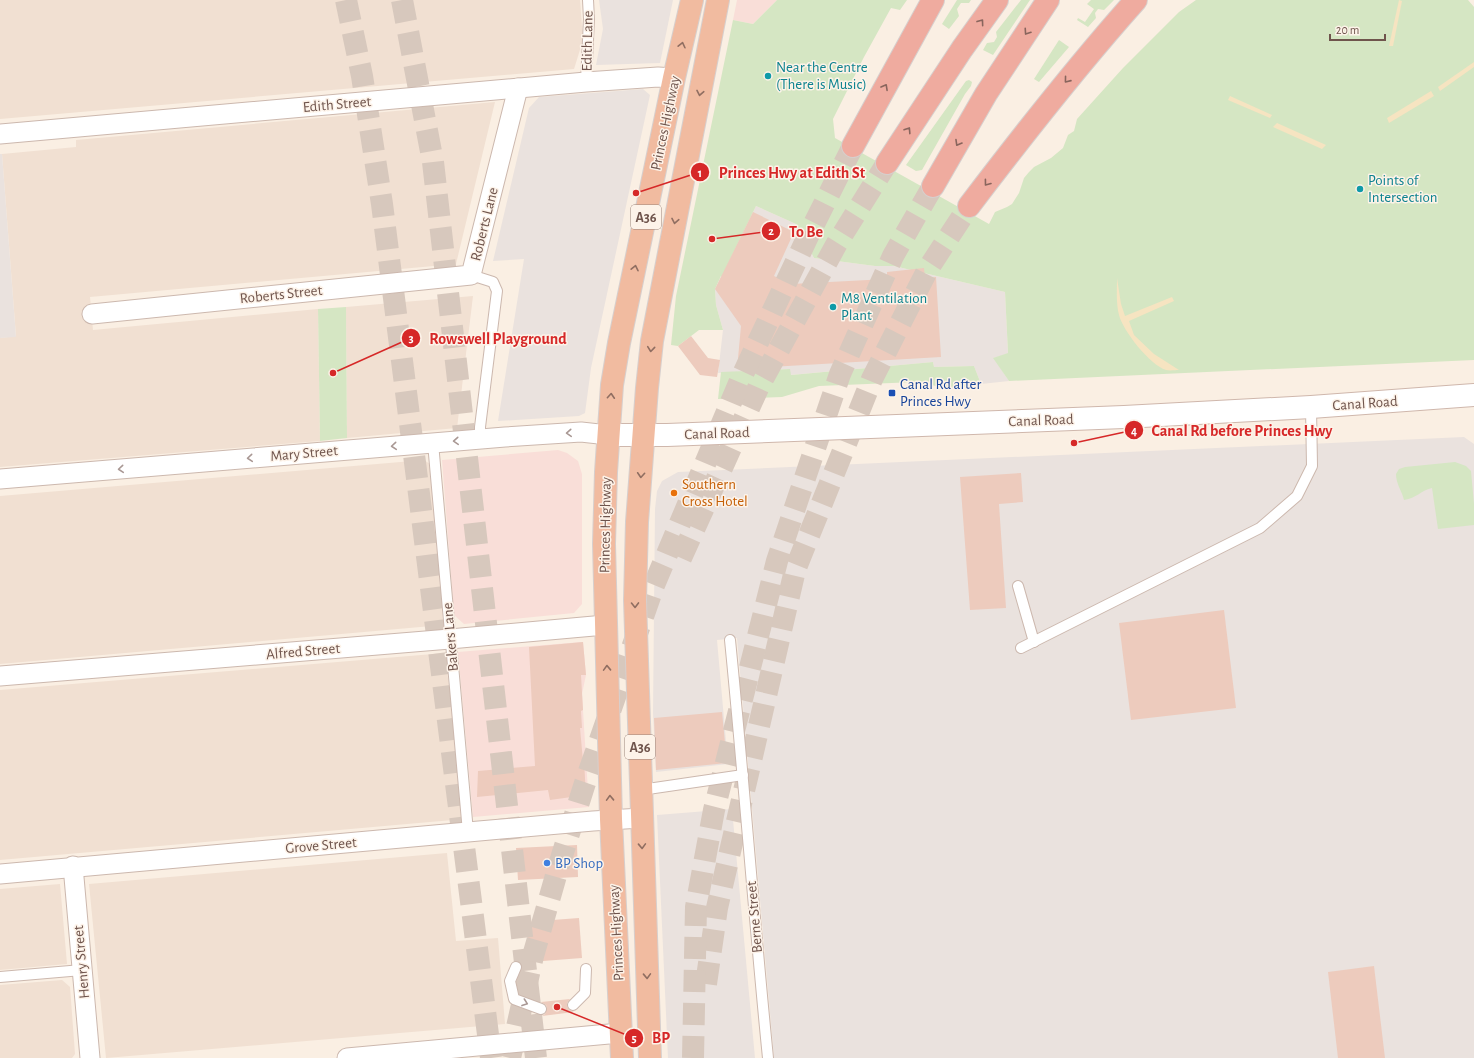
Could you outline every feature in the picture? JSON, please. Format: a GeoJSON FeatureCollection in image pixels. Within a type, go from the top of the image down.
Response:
{"type":"FeatureCollection","features":[{"type":"Feature","properties":{"kind":"highway","name":"Princes Highway"},"geometry":{"type":"LineString","coordinates":[[622,1058],[611,820],[605,625],[604,536],[608,435],[612,385],[674,78],[692,0]]}},
{"type":"Feature","properties":{"kind":"highway","name":"Princes Highway"},"geometry":{"type":"LineString","coordinates":[[650,1058],[635,600],[635,560],[643,436],[652,341],[718,0]]}},
{"type":"Feature","properties":{"kind":"highway"},"geometry":{"type":"LineString","coordinates":[[853,146],[933,0]]}},
{"type":"Feature","properties":{"kind":"highway"},"geometry":{"type":"LineString","coordinates":[[887,163],[962,49],[997,0]]}},
{"type":"Feature","properties":{"kind":"highway"},"geometry":{"type":"LineString","coordinates":[[933,186],[986,94],[1048,0]]}},
{"type":"Feature","properties":{"kind":"highway"},"geometry":{"type":"LineString","coordinates":[[969,206],[1028,128],[1091,50],[1136,0]]}},
{"type":"Feature","properties":{"kind":"highway"},"geometry":{"type":"LineString","coordinates":[[1091,50],[1140,0]]}},
{"type":"Feature","properties":{"kind":"main road","name":"Canal Road"},"geometry":{"type":"LineString","coordinates":[[608,435],[643,436],[1124,417],[1311,407],[1474,395]]}},
{"type":"Feature","properties":{"kind":"street","name":"Edith Street"},"geometry":{"type":"LineString","coordinates":[[0,134],[586,82],[658,77],[674,78]]}},
{"type":"Feature","properties":{"kind":"street","name":"Roberts Lane"},"geometry":{"type":"LineString","coordinates":[[471,275],[518,88]]}},
{"type":"Feature","properties":{"kind":"street","name":"Roberts Street"},"geometry":{"type":"LineString","coordinates":[[92,314],[471,275]]}},
{"type":"Feature","properties":{"kind":"street","name":"Mary Street"},"geometry":{"type":"LineString","coordinates":[[0,479],[581,432],[608,435]]}},
{"type":"Feature","properties":{"kind":"street","name":"Alfred Street"},"geometry":{"type":"LineString","coordinates":[[0,676],[605,625]]}},
{"type":"Feature","properties":{"kind":"street","name":"Grove Street"},"geometry":{"type":"LineString","coordinates":[[0,874],[73,866],[642,818]]}},
{"type":"Feature","properties":{"kind":"street","name":"Henry Street"},"geometry":{"type":"LineString","coordinates":[[73,866],[90,1058]]}},
{"type":"Feature","properties":{"kind":"street"},"geometry":{"type":"LineString","coordinates":[[347,1058],[620,1033]]}},
{"type":"Feature","properties":{"kind":"lane","name":"Edith Lane"},"geometry":{"type":"LineString","coordinates":[[586,82],[589,19],[588,0]]}},
{"type":"Feature","properties":{"kind":"lane","name":"Roberts Lane"},"geometry":{"type":"LineString","coordinates":[[471,275],[493,282],[497,291],[480,427],[480,440]]}},
{"type":"Feature","properties":{"kind":"lane"},"geometry":{"type":"LineString","coordinates":[[1021,648],[1260,528],[1297,496],[1312,466],[1311,407]]}},
{"type":"Feature","properties":{"kind":"lane","name":"Bakers Lane"},"geometry":{"type":"LineString","coordinates":[[433,443],[468,832]]}},
{"type":"Feature","properties":{"kind":"lane"},"geometry":{"type":"LineString","coordinates":[[1018,586],[1034,642]]}},
{"type":"Feature","properties":{"kind":"lane","name":"Berne Street"},"geometry":{"type":"LineString","coordinates":[[730,640],[768,1058]]}},
{"type":"Feature","properties":{"kind":"lane"},"geometry":{"type":"LineString","coordinates":[[641,790],[743,775]]}},
{"type":"Feature","properties":{"kind":"lane"},"geometry":{"type":"LineString","coordinates":[[516,967],[510,980],[514,999],[541,1009]]}},
{"type":"Feature","properties":{"kind":"lane"},"geometry":{"type":"LineString","coordinates":[[573,1005],[585,993],[586,969]]}},
{"type":"Feature","properties":{"kind":"lane"},"geometry":{"type":"LineString","coordinates":[[0,977],[82,970]]}},
{"type":"Feature","properties":{"kind":"shaded area"},"geometry":{"type":"Polygon","coordinates":[[[0,0],[580,0],[583,40],[574,69],[0,119],[0,0]]]}},
{"type":"Feature","properties":{"kind":"shaded area"},"geometry":{"type":"Polygon","coordinates":[[[599,0],[673,0],[660,63],[596,65],[603,29],[599,0]]]}},
{"type":"Feature","properties":{"kind":"shaded area"},"geometry":{"type":"Polygon","coordinates":[[[737,0],[777,0],[753,24],[733,20],[737,0]]]}},
{"type":"Feature","properties":{"kind":"shaded area"},"geometry":{"type":"Polygon","coordinates":[[[643,89],[650,95],[591,368],[585,413],[579,416],[498,421],[524,259],[493,261],[529,108],[539,97],[643,89]]]}},
{"type":"Feature","properties":{"kind":"shaded area"},"geometry":{"type":"Polygon","coordinates":[[[495,102],[456,264],[90,297],[93,330],[318,309],[320,441],[0,467],[0,338],[16,336],[2,154],[76,147],[76,140],[495,102]]]}},
{"type":"Feature","properties":{"kind":"shaded area"},"geometry":{"type":"Polygon","coordinates":[[[0,154],[2,154],[16,337],[0,338],[0,154]]]}},
{"type":"Feature","properties":{"kind":"shaded area","name":"M8 Ventilation Plant"},"geometry":{"type":"Polygon","coordinates":[[[756,206],[796,224],[814,258],[875,266],[894,266],[1005,292],[1008,354],[994,358],[1009,381],[981,384],[974,366],[934,367],[933,362],[790,375],[790,369],[718,373],[723,330],[716,305],[715,289],[756,206]]]}},
{"type":"Feature","properties":{"kind":"shaded area"},"geometry":{"type":"Polygon","coordinates":[[[473,296],[457,428],[347,438],[346,307],[473,296]]]}},
{"type":"Feature","properties":{"kind":"shaded area"},"geometry":{"type":"Polygon","coordinates":[[[1464,437],[1474,444],[1474,1058],[774,1058],[737,638],[717,640],[728,764],[656,772],[653,713],[655,509],[657,491],[662,481],[678,472],[1464,437]]]}},
{"type":"Feature","properties":{"kind":"shaded area"},"geometry":{"type":"Polygon","coordinates":[[[558,450],[567,453],[578,461],[582,474],[582,604],[574,613],[464,624],[454,615],[442,460],[558,450]]]}},
{"type":"Feature","properties":{"kind":"shaded area"},"geometry":{"type":"Polygon","coordinates":[[[424,460],[430,464],[443,625],[0,664],[0,496],[424,460]]]}},
{"type":"Feature","properties":{"kind":"shaded area"},"geometry":{"type":"Polygon","coordinates":[[[583,642],[586,675],[582,694],[589,807],[473,817],[458,652],[583,642]]]}},
{"type":"Feature","properties":{"kind":"shaded area"},"geometry":{"type":"Polygon","coordinates":[[[445,653],[464,819],[0,860],[0,690],[445,653]]]}},
{"type":"Feature","properties":{"kind":"shaded area"},"geometry":{"type":"Polygon","coordinates":[[[732,809],[755,1058],[668,1058],[657,815],[732,809]]]}},
{"type":"Feature","properties":{"kind":"shaded area"},"geometry":{"type":"Polygon","coordinates":[[[447,853],[456,941],[498,938],[505,1024],[106,1058],[89,884],[447,853]]]}},
{"type":"Feature","properties":{"kind":"shaded area"},"geometry":{"type":"Polygon","coordinates":[[[60,884],[67,964],[0,970],[0,889],[60,884]]]}},
{"type":"Feature","properties":{"kind":"shaded area"},"geometry":{"type":"Polygon","coordinates":[[[62,980],[70,987],[75,1054],[72,1058],[0,1058],[0,985],[62,980]]]}},
{"type":"Feature","properties":{"kind":"green space"},"geometry":{"type":"Polygon","coordinates":[[[777,0],[907,0],[900,10],[891,8],[864,57],[833,119],[835,138],[989,224],[995,212],[1012,204],[1019,193],[1024,178],[1029,172],[1034,167],[1051,158],[1063,148],[1068,135],[1074,131],[1077,119],[1123,68],[1179,12],[1196,0],[1468,0],[1474,7],[1474,360],[1009,381],[993,358],[1008,353],[1005,292],[894,266],[875,266],[814,258],[796,224],[756,206],[725,270],[726,278],[721,276],[715,289],[716,305],[723,330],[699,330],[678,346],[671,345],[676,296],[733,20],[753,24],[777,0]]]}},
{"type":"Feature","properties":{"kind":"green space"},"geometry":{"type":"Polygon","coordinates":[[[957,0],[971,0],[969,3],[961,3],[957,9],[959,16],[949,29],[942,24],[957,0]]]}},
{"type":"Feature","properties":{"kind":"green space"},"geometry":{"type":"Polygon","coordinates":[[[1021,0],[1030,0],[993,55],[983,50],[987,43],[994,42],[997,37],[996,32],[1021,0]]]}},
{"type":"Feature","properties":{"kind":"green space"},"geometry":{"type":"Polygon","coordinates":[[[1091,0],[1114,0],[1104,10],[1098,9],[1095,13],[1096,18],[1088,27],[1077,20],[1078,18],[1085,22],[1094,9],[1087,4],[1091,0]]]}},
{"type":"Feature","properties":{"kind":"green space"},"geometry":{"type":"Polygon","coordinates":[[[1059,40],[1069,47],[1039,82],[1034,79],[1059,40]]]}},
{"type":"Feature","properties":{"kind":"green space"},"geometry":{"type":"Polygon","coordinates":[[[969,80],[972,82],[971,86],[922,170],[916,171],[906,165],[966,81],[969,80]]]}},
{"type":"Feature","properties":{"kind":"green space"},"geometry":{"type":"Polygon","coordinates":[[[346,307],[347,438],[320,441],[318,309],[346,307]]]}},
{"type":"Feature","properties":{"kind":"green space"},"geometry":{"type":"Polygon","coordinates":[[[933,362],[934,367],[974,366],[981,384],[980,386],[946,388],[916,382],[819,386],[782,397],[718,399],[721,372],[790,369],[791,375],[933,362]]]}},
{"type":"Feature","properties":{"kind":"green space"},"geometry":{"type":"Polygon","coordinates":[[[1455,462],[1466,466],[1471,471],[1474,525],[1438,529],[1432,488],[1412,498],[1404,500],[1396,474],[1399,469],[1405,467],[1455,462]]]}},
{"type":"Feature","properties":{"kind":"sand"},"geometry":{"type":"Polygon","coordinates":[[[1399,0],[1402,1],[1393,46],[1389,46],[1399,0]]]}},
{"type":"Feature","properties":{"kind":"sand"},"geometry":{"type":"Polygon","coordinates":[[[1474,62],[1474,67],[1440,91],[1438,87],[1474,62]]]}},
{"type":"Feature","properties":{"kind":"sand"},"geometry":{"type":"Polygon","coordinates":[[[1431,91],[1434,96],[1389,123],[1387,118],[1431,91]]]}},
{"type":"Feature","properties":{"kind":"sand"},"geometry":{"type":"Polygon","coordinates":[[[1230,96],[1272,115],[1270,118],[1228,100],[1230,96]]]}},
{"type":"Feature","properties":{"kind":"sand"},"geometry":{"type":"Polygon","coordinates":[[[1277,123],[1326,145],[1322,149],[1273,127],[1277,123]]]}},
{"type":"Feature","properties":{"kind":"sand"},"geometry":{"type":"Polygon","coordinates":[[[1117,278],[1121,304],[1125,316],[1172,297],[1174,301],[1129,321],[1134,335],[1154,354],[1179,370],[1166,370],[1152,362],[1131,338],[1119,315],[1117,301],[1117,278]]]}},
{"type":"Feature","properties":{"kind":"building","name":"M8 Ventilation Plant"},"geometry":{"type":"Polygon","coordinates":[[[753,212],[794,232],[774,276],[791,284],[887,279],[887,272],[924,268],[925,278],[936,277],[941,357],[737,369],[741,326],[715,289],[753,212]]]}},
{"type":"Feature","properties":{"kind":"building"},"geometry":{"type":"Polygon","coordinates":[[[691,336],[708,358],[720,360],[717,377],[700,375],[678,346],[691,336]]]}},
{"type":"Feature","properties":{"kind":"building"},"geometry":{"type":"Polygon","coordinates":[[[1021,473],[1023,502],[999,504],[1006,608],[970,610],[960,477],[1021,473]]]}},
{"type":"Feature","properties":{"kind":"building"},"geometry":{"type":"Polygon","coordinates":[[[1224,610],[1236,708],[1131,720],[1119,623],[1224,610]]]}},
{"type":"Feature","properties":{"kind":"building"},"geometry":{"type":"Polygon","coordinates":[[[583,642],[586,675],[581,675],[583,710],[581,711],[582,728],[580,728],[586,795],[550,800],[548,790],[477,797],[478,771],[535,766],[529,647],[583,642]]]}},
{"type":"Feature","properties":{"kind":"building"},"geometry":{"type":"Polygon","coordinates":[[[722,712],[727,763],[656,770],[654,718],[722,712]]]}},
{"type":"Feature","properties":{"kind":"building","name":"BP Shop"},"geometry":{"type":"Polygon","coordinates":[[[577,845],[578,877],[518,880],[516,848],[577,845]]]}},
{"type":"Feature","properties":{"kind":"building"},"geometry":{"type":"Polygon","coordinates":[[[579,918],[582,958],[530,962],[526,922],[579,918]]]}},
{"type":"Feature","properties":{"kind":"building"},"geometry":{"type":"Polygon","coordinates":[[[1374,966],[1385,1058],[1338,1058],[1328,972],[1374,966]]]}},
{"type":"Feature","properties":{"kind":"building"},"geometry":{"type":"Polygon","coordinates":[[[570,999],[567,1006],[569,1010],[574,1012],[542,1016],[545,1014],[547,1008],[546,1005],[541,1002],[570,999]]]}},
{"type":"Feature","properties":{"kind":"tunnel"},"geometry":{"type":"LineString","coordinates":[[346,0],[362,76],[382,204],[491,1058]]}},
{"type":"Feature","properties":{"kind":"tunnel"},"geometry":{"type":"LineString","coordinates":[[402,0],[433,162],[536,1058]]}},
{"type":"Feature","properties":{"kind":"tunnel"},"geometry":{"type":"LineString","coordinates":[[510,1058],[533,956],[559,865],[585,783],[654,585],[742,376],[809,234],[853,146]]}},
{"type":"Feature","properties":{"kind":"tunnel"},"geometry":{"type":"LineString","coordinates":[[681,558],[759,386],[836,245],[887,163]]}},
{"type":"Feature","properties":{"kind":"tunnel"},"geometry":{"type":"LineString","coordinates":[[693,1058],[696,907],[714,810],[777,561],[840,374],[893,256],[933,186]]}},
{"type":"Feature","properties":{"kind":"tunnel"},"geometry":{"type":"LineString","coordinates":[[706,984],[717,908],[795,570],[872,379],[928,269],[969,206]]}},
{"type":"Feature","properties":{"kind":"place","name":"Near the Centre (There is Music)"},"geometry":{"type":"Point","coordinates":[768,76]}},
{"type":"Feature","properties":{"kind":"place","name":"Points of Intersection"},"geometry":{"type":"Point","coordinates":[1360,189]}},
{"type":"Feature","properties":{"kind":"place","name":"Princes Hwy at Edith St"},"geometry":{"type":"Point","coordinates":[636,193]}},
{"type":"Feature","properties":{"kind":"place","name":"To Be"},"geometry":{"type":"Point","coordinates":[712,239]}},
{"type":"Feature","properties":{"kind":"place","name":"M8 Ventilation Plant"},"geometry":{"type":"Point","coordinates":[833,307]}},
{"type":"Feature","properties":{"kind":"place","name":"Rowswell Playground"},"geometry":{"type":"Point","coordinates":[333,373]}},
{"type":"Feature","properties":{"kind":"place","name":"Canal Rd after Princes Hwy"},"geometry":{"type":"Point","coordinates":[892,393]}},
{"type":"Feature","properties":{"kind":"place","name":"Canal Rd before Princes Hwy"},"geometry":{"type":"Point","coordinates":[1074,443]}},
{"type":"Feature","properties":{"kind":"place","name":"Southern Cross Hotel"},"geometry":{"type":"Point","coordinates":[674,493]}},
{"type":"Feature","properties":{"kind":"place","name":"BP Shop"},"geometry":{"type":"Point","coordinates":[547,863]}},
{"type":"Feature","properties":{"kind":"place","name":"BP"},"geometry":{"type":"Point","coordinates":[557,1007]}}]}
